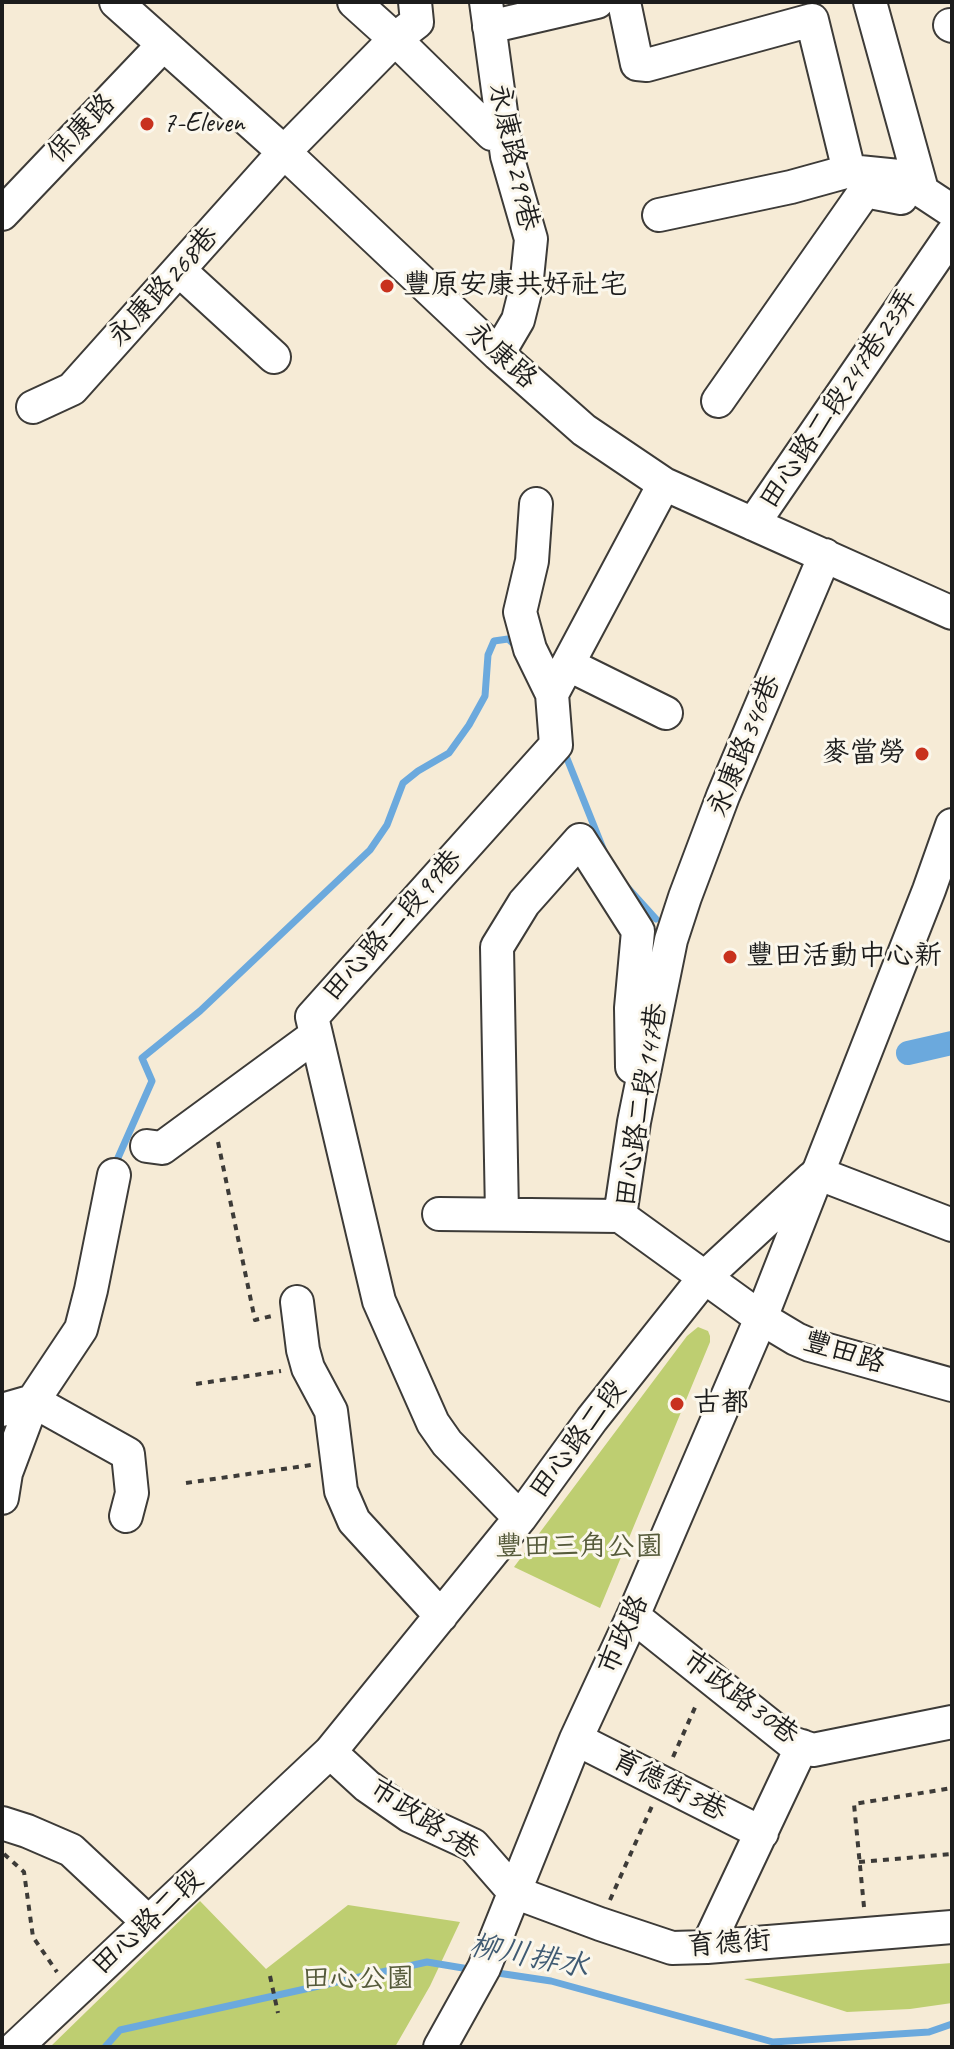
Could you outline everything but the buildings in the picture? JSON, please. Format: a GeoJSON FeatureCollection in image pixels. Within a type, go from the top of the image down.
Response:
{"type":"FeatureCollection","features":[{"type":"Feature","properties":{"kind":"street","name":"永康路"},"geometry":{"type":"LineString","coordinates":[[116,2],[284,152],[498,354],[584,430],[664,484],[952,613]]}},
{"type":"Feature","properties":{"kind":"street"},"geometry":{"type":"LineString","coordinates":[[354,2],[492,134]]}},
{"type":"Feature","properties":{"kind":"street","name":"永康路268巷"},"geometry":{"type":"LineString","coordinates":[[33,407],[72,389],[284,152],[395,39],[417,22],[415,2]]}},
{"type":"Feature","properties":{"kind":"street"},"geometry":{"type":"LineString","coordinates":[[488,14],[597,2]]}},
{"type":"Feature","properties":{"kind":"street"},"geometry":{"type":"LineString","coordinates":[[624,2],[637,64],[647,65],[812,20],[849,171]]}},
{"type":"Feature","properties":{"kind":"street"},"geometry":{"type":"LineString","coordinates":[[870,2],[943,210]]}},
{"type":"Feature","properties":{"kind":"street","name":"永康路299巷"},"geometry":{"type":"LineString","coordinates":[[488,14],[507,156],[531,239],[526,288],[518,320],[498,354]]}},
{"type":"Feature","properties":{"kind":"street","name":"保康路"},"geometry":{"type":"LineString","coordinates":[[2,214],[163,45]]}},
{"type":"Feature","properties":{"kind":"street"},"geometry":{"type":"LineString","coordinates":[[659,215],[791,187],[849,171],[899,176],[943,210]]}},
{"type":"Feature","properties":{"kind":"street"},"geometry":{"type":"LineString","coordinates":[[718,401],[865,191],[943,210]]}},
{"type":"Feature","properties":{"kind":"street","name":"田心路二段247巷23弄"},"geometry":{"type":"LineString","coordinates":[[753,524],[943,210]]}},
{"type":"Feature","properties":{"kind":"street"},"geometry":{"type":"LineString","coordinates":[[179,270],[274,357]]}},
{"type":"Feature","properties":{"kind":"street"},"geometry":{"type":"LineString","coordinates":[[552,694],[664,484]]}},
{"type":"Feature","properties":{"kind":"street"},"geometry":{"type":"LineString","coordinates":[[536,504],[532,561],[520,612],[530,649],[552,694]]}},
{"type":"Feature","properties":{"kind":"street","name":"永康路346巷"},"geometry":{"type":"LineString","coordinates":[[671,940],[723,796],[825,555]]}},
{"type":"Feature","properties":{"kind":"street"},"geometry":{"type":"LineString","coordinates":[[569,665],[666,713]]}},
{"type":"Feature","properties":{"kind":"street","name":"田心路二段99巷"},"geometry":{"type":"LineString","coordinates":[[520,1518],[447,1443],[433,1423],[379,1301],[312,1017],[556,745],[552,694]]}},
{"type":"Feature","properties":{"kind":"street","name":"田心路二段"},"geometry":{"type":"LineString","coordinates":[[16,2047],[330,1752],[520,1518],[592,1419],[704,1278],[817,1173],[952,825]]}},
{"type":"Feature","properties":{"kind":"street"},"geometry":{"type":"LineString","coordinates":[[502,1214],[497,947],[524,903],[580,840],[638,931],[631,1008],[634,1122]]}},
{"type":"Feature","properties":{"kind":"street","name":"田心路二段147巷"},"geometry":{"type":"LineString","coordinates":[[671,940],[634,1122],[620,1216],[704,1278]]}},
{"type":"Feature","properties":{"kind":"street"},"geometry":{"type":"LineString","coordinates":[[147,1146],[162,1148],[316,1035]]}},
{"type":"Feature","properties":{"kind":"street"},"geometry":{"type":"LineString","coordinates":[[817,1173],[952,1225]]}},
{"type":"Feature","properties":{"kind":"street","name":"市政路"},"geometry":{"type":"LineString","coordinates":[[440,2047],[484,1968],[576,1739],[633,1616],[761,1318],[817,1173]]}},
{"type":"Feature","properties":{"kind":"street"},"geometry":{"type":"LineString","coordinates":[[2,1498],[6,1473],[33,1401],[81,1329],[114,1175]]}},
{"type":"Feature","properties":{"kind":"street"},"geometry":{"type":"LineString","coordinates":[[439,1214],[620,1216]]}},
{"type":"Feature","properties":{"kind":"street","name":"豐田路"},"geometry":{"type":"LineString","coordinates":[[704,1278],[796,1339],[952,1385]]}},
{"type":"Feature","properties":{"kind":"street"},"geometry":{"type":"LineString","coordinates":[[297,1307],[308,1368],[331,1411],[341,1491],[354,1521],[441,1616]]}},
{"type":"Feature","properties":{"kind":"street"},"geometry":{"type":"LineString","coordinates":[[2,1410],[33,1401],[128,1454],[132,1493],[126,1516]]}},
{"type":"Feature","properties":{"kind":"street","name":"市政路30巷"},"geometry":{"type":"LineString","coordinates":[[633,1616],[792,1743],[813,1750],[952,1722]]}},
{"type":"Feature","properties":{"kind":"street","name":"育德街3巷"},"geometry":{"type":"LineString","coordinates":[[576,1739],[762,1833]]}},
{"type":"Feature","properties":{"kind":"street"},"geometry":{"type":"LineString","coordinates":[[707,1947],[802,1746]]}},
{"type":"Feature","properties":{"kind":"street","name":"市政路5巷"},"geometry":{"type":"LineString","coordinates":[[330,1752],[367,1786],[410,1816],[473,1845],[514,1892]]}},
{"type":"Feature","properties":{"kind":"street"},"geometry":{"type":"LineString","coordinates":[[2,1823],[71,1850],[148,1922]]}},
{"type":"Feature","properties":{"kind":"street","name":"育德街"},"geometry":{"type":"LineString","coordinates":[[514,1892],[672,1948],[952,1927]]}},
{"type":"Feature","properties":{"kind":"path"},"geometry":{"type":"LineString","coordinates":[[216,1133],[255,1320],[297,1307]]}},
{"type":"Feature","properties":{"kind":"path"},"geometry":{"type":"LineString","coordinates":[[196,1384],[308,1368]]}},
{"type":"Feature","properties":{"kind":"path"},"geometry":{"type":"LineString","coordinates":[[186,1483],[338,1461]]}},
{"type":"Feature","properties":{"kind":"path"},"geometry":{"type":"LineString","coordinates":[[864,1916],[854,1804],[952,1788]]}},
{"type":"Feature","properties":{"kind":"path"},"geometry":{"type":"LineString","coordinates":[[2,1853],[24,1872],[33,1937],[72,1993]]}},
{"type":"Feature","properties":{"kind":"path"},"geometry":{"type":"LineString","coordinates":[[859,1862],[952,1854]]}},
{"type":"Feature","properties":{"kind":"path"},"geometry":{"type":"LineString","coordinates":[[270,1976],[278,2013]]}},
{"type":"Feature","properties":{"kind":"green space","name":"豐田三角公園"},"geometry":{"type":"Polygon","coordinates":[[[698,1327],[708,1331],[710,1342],[600,1608],[514,1567],[687,1336],[698,1327]]]}},
{"type":"Feature","properties":{"kind":"green space","name":"田心公園"},"geometry":{"type":"Polygon","coordinates":[[[200,1901],[266,1969],[348,1905],[460,1922],[430,1986],[395,2047],[50,2047],[200,1901]]]}},
{"type":"Feature","properties":{"kind":"green space"},"geometry":{"type":"Polygon","coordinates":[[[952,1963],[952,2003],[910,2009],[847,2012],[744,1979],[952,1963]]]}},
{"type":"Feature","properties":{"kind":"waterway"},"geometry":{"type":"LineString","coordinates":[[117,1160],[152,1081],[142,1058],[200,1011],[370,850],[387,825],[403,783],[449,753],[469,725],[485,696],[488,655],[494,641],[508,639],[518,648]]}},
{"type":"Feature","properties":{"kind":"waterway"},"geometry":{"type":"LineString","coordinates":[[564,751],[604,851]]}},
{"type":"Feature","properties":{"kind":"waterway"},"geometry":{"type":"LineString","coordinates":[[628,888],[656,919]]}},
{"type":"Feature","properties":{"kind":"waterway"},"geometry":{"type":"LineString","coordinates":[[908,1053],[952,1043]]}},
{"type":"Feature","properties":{"kind":"waterway","name":"柳川排水"},"geometry":{"type":"LineString","coordinates":[[105,2047],[120,2030],[427,1962],[475,1970]]}},
{"type":"Feature","properties":{"kind":"waterway","name":"柳川排水"},"geometry":{"type":"LineString","coordinates":[[491,1972],[551,1981],[773,2042],[929,2032],[952,2024]]}},
{"type":"Feature","properties":{"kind":"place","name":"7-Eleven"},"geometry":{"type":"Point","coordinates":[147,124]}},
{"type":"Feature","properties":{"kind":"place","name":"豐原安康共好社宅"},"geometry":{"type":"Point","coordinates":[387,286]}},
{"type":"Feature","properties":{"kind":"place","name":"麥當勞"},"geometry":{"type":"Point","coordinates":[922,754]}},
{"type":"Feature","properties":{"kind":"place","name":"豐田活動中心新"},"geometry":{"type":"Point","coordinates":[730,957]}},
{"type":"Feature","properties":{"kind":"place","name":"古都"},"geometry":{"type":"Point","coordinates":[677,1404]}}]}
